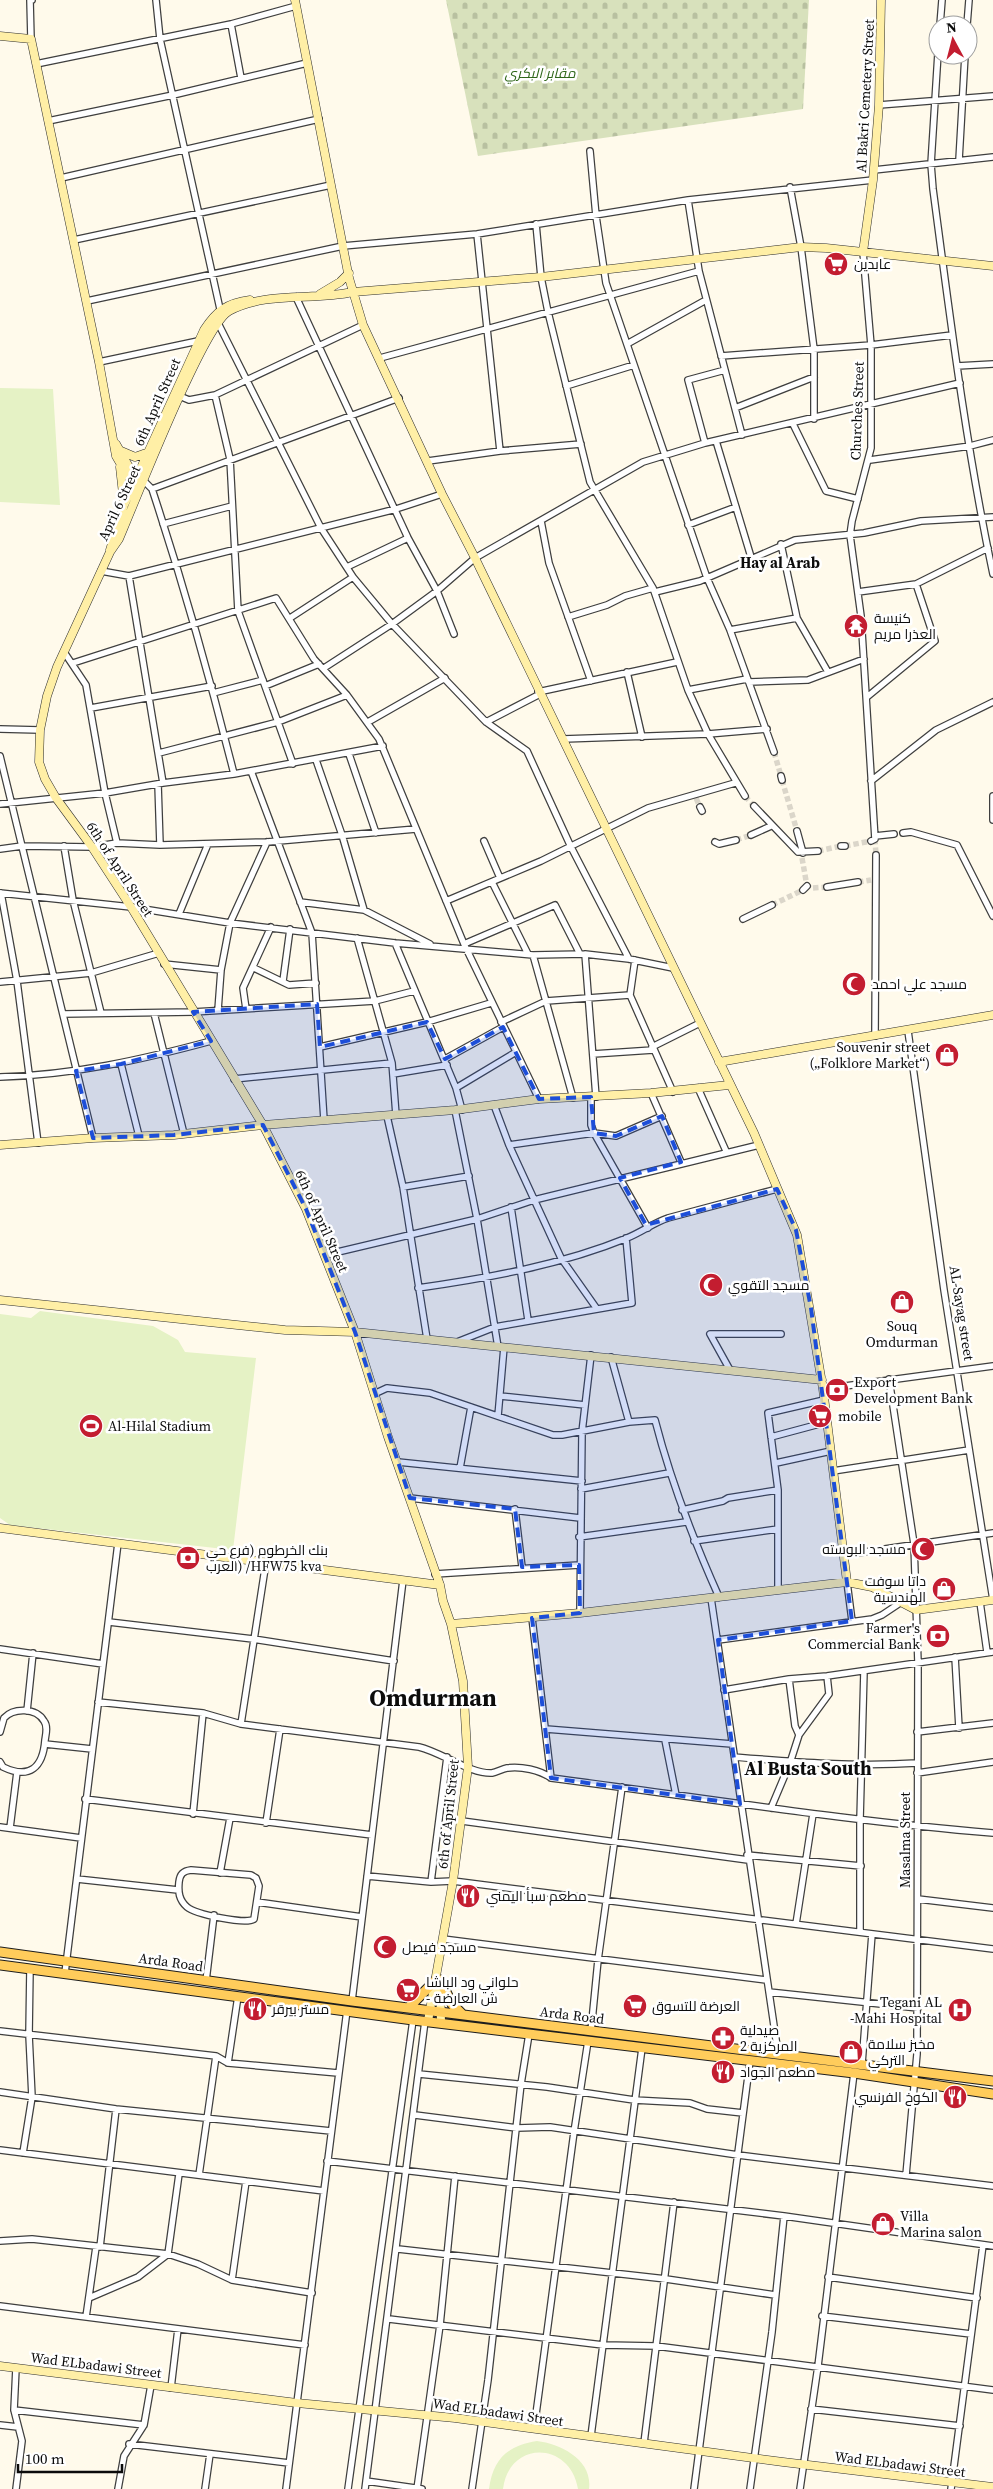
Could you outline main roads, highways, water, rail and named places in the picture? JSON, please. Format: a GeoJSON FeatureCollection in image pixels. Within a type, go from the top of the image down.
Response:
{"type":"FeatureCollection","features":[{"type":"Feature","properties":{"kind":"main road","name":"Arda Road"},"geometry":{"type":"LineString","coordinates":[[0,1952],[352,2001],[993,2081]]}},
{"type":"Feature","properties":{"kind":"main road","name":"Arda Road"},"geometry":{"type":"LineString","coordinates":[[0,1965],[413,2020],[854,2073],[993,2094]]}},
{"type":"Feature","properties":{"kind":"main road"},"geometry":{"type":"LineString","coordinates":[[408,2008],[438,1980],[449,1999],[462,2014]]}},
{"type":"Feature","properties":{"kind":"tunnel"},"geometry":{"type":"LineString","coordinates":[[774,752],[781,776]]}},
{"type":"Feature","properties":{"kind":"tunnel"},"geometry":{"type":"LineString","coordinates":[[782,780],[797,831]]}},
{"type":"Feature","properties":{"kind":"tunnel"},"geometry":{"type":"LineString","coordinates":[[745,796],[754,806]]}},
{"type":"Feature","properties":{"kind":"tunnel"},"geometry":{"type":"LineString","coordinates":[[696,798],[700,807]]}},
{"type":"Feature","properties":{"kind":"tunnel"},"geometry":{"type":"LineString","coordinates":[[736,840],[751,835]]}},
{"type":"Feature","properties":{"kind":"tunnel"},"geometry":{"type":"LineString","coordinates":[[875,839],[876,855]]}},
{"type":"Feature","properties":{"kind":"tunnel"},"geometry":{"type":"LineString","coordinates":[[845,846],[871,841]]}},
{"type":"Feature","properties":{"kind":"tunnel"},"geometry":{"type":"LineString","coordinates":[[818,851],[841,846]]}},
{"type":"Feature","properties":{"kind":"tunnel"},"geometry":{"type":"LineString","coordinates":[[802,858],[807,886]]}},
{"type":"Feature","properties":{"kind":"tunnel"},"geometry":{"type":"LineString","coordinates":[[858,882],[871,880]]}},
{"type":"Feature","properties":{"kind":"tunnel"},"geometry":{"type":"LineString","coordinates":[[813,888],[827,887]]}},
{"type":"Feature","properties":{"kind":"tunnel"},"geometry":{"type":"LineString","coordinates":[[772,905],[803,890]]}},
{"type":"Feature","properties":{"kind":"place","name":"عابدين"},"geometry":{"type":"Point","coordinates":[836,264]}},
{"type":"Feature","properties":{"kind":"place","name":"كنيسة العذرا مريم"},"geometry":{"type":"Point","coordinates":[856,626]}},
{"type":"Feature","properties":{"kind":"place","name":"مسجد علي احمد"},"geometry":{"type":"Point","coordinates":[854,984]}},
{"type":"Feature","properties":{"kind":"place","name":"Souvenir street („Folklore Market“)"},"geometry":{"type":"Point","coordinates":[947,1055]}},
{"type":"Feature","properties":{"kind":"place","name":"مسجد التقوي"},"geometry":{"type":"Point","coordinates":[711,1285]}},
{"type":"Feature","properties":{"kind":"place","name":"Souq Omdurman"},"geometry":{"type":"Point","coordinates":[902,1302]}},
{"type":"Feature","properties":{"kind":"place","name":"Export Development Bank"},"geometry":{"type":"Point","coordinates":[837,1390]}},
{"type":"Feature","properties":{"kind":"place","name":"mobile"},"geometry":{"type":"Point","coordinates":[820,1416]}},
{"type":"Feature","properties":{"kind":"place","name":"Al-Hilal Stadium"},"geometry":{"type":"Point","coordinates":[91,1426]}},
{"type":"Feature","properties":{"kind":"place","name":"مسجد البوسته"},"geometry":{"type":"Point","coordinates":[923,1549]}},
{"type":"Feature","properties":{"kind":"place","name":"بنك الخرطوم (فرع حي العرب) /HFW75 kva"},"geometry":{"type":"Point","coordinates":[188,1558]}},
{"type":"Feature","properties":{"kind":"place","name":"داتا سوفت الهندسية"},"geometry":{"type":"Point","coordinates":[944,1589]}},
{"type":"Feature","properties":{"kind":"place","name":"Farmer's Commercial Bank"},"geometry":{"type":"Point","coordinates":[938,1636]}},
{"type":"Feature","properties":{"kind":"place","name":"مطعم سبأ اليمني"},"geometry":{"type":"Point","coordinates":[468,1896]}},
{"type":"Feature","properties":{"kind":"place","name":"مسجد فيصل"},"geometry":{"type":"Point","coordinates":[385,1947]}},
{"type":"Feature","properties":{"kind":"place","name":"حلواني ود الباشا - ش العارضة"},"geometry":{"type":"Point","coordinates":[408,1990]}},
{"type":"Feature","properties":{"kind":"place","name":"العرضة للتسوق"},"geometry":{"type":"Point","coordinates":[635,2006]}},
{"type":"Feature","properties":{"kind":"place","name":"مستر بيرقر"},"geometry":{"type":"Point","coordinates":[255,2009]}},
{"type":"Feature","properties":{"kind":"place","name":"Tegani AL -Mahi Hospital"},"geometry":{"type":"Point","coordinates":[960,2010]}},
{"type":"Feature","properties":{"kind":"place","name":"صيدلية المركزية 2"},"geometry":{"type":"Point","coordinates":[723,2038]}},
{"type":"Feature","properties":{"kind":"place","name":"مخبز سلامة التركي"},"geometry":{"type":"Point","coordinates":[851,2052]}},
{"type":"Feature","properties":{"kind":"place","name":"مطعم الجواد"},"geometry":{"type":"Point","coordinates":[723,2072]}},
{"type":"Feature","properties":{"kind":"place","name":"الكوخ الفرنسي"},"geometry":{"type":"Point","coordinates":[955,2097]}},
{"type":"Feature","properties":{"kind":"place","name":"Villa Marina salon"},"geometry":{"type":"Point","coordinates":[883,2224]}},
{"type":"Feature","properties":{"kind":"district","name":"Hay al Arab"},"geometry":{"type":"Point","coordinates":[780,562]}},
{"type":"Feature","properties":{"kind":"district","name":"Omdurman"},"geometry":{"type":"Point","coordinates":[433,1697]}},
{"type":"Feature","properties":{"kind":"district","name":"Al Busta South"},"geometry":{"type":"Point","coordinates":[808,1768]}},
{"type":"Feature","properties":{"kind":"park label","name":"مقابر البكري"},"geometry":{"type":"Point","coordinates":[540,73]}}]}
